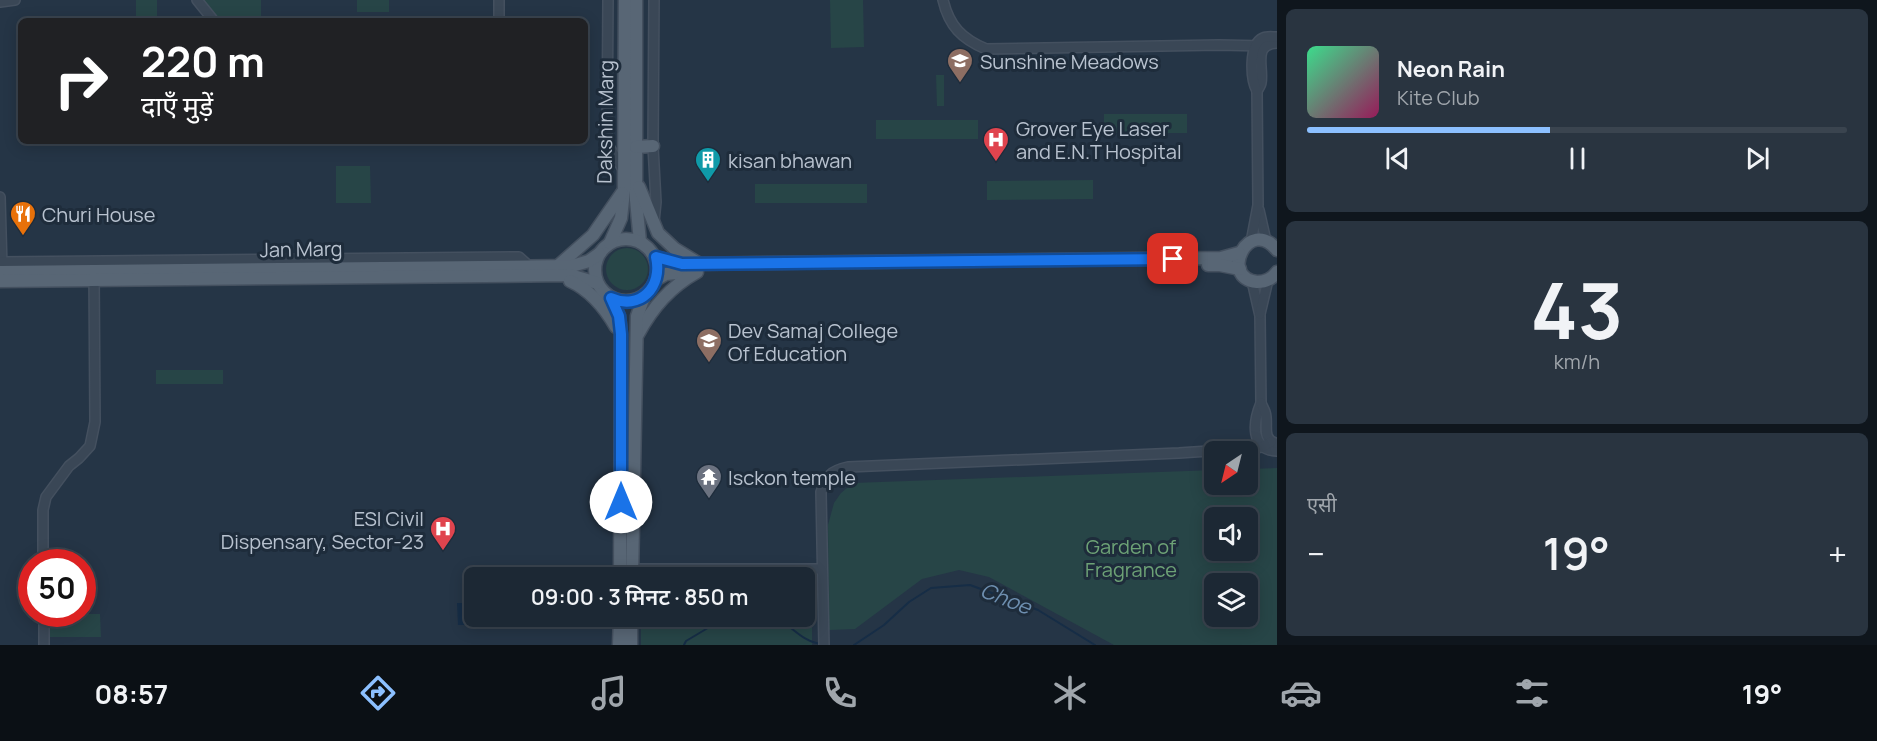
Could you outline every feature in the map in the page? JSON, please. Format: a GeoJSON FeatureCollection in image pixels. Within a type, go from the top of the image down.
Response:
{"type":"FeatureCollection","features":[{"type":"Feature","properties":{"kind":"main road","name":"Dakshin Marg"},"geometry":{"type":"LineString","coordinates":[[610,243],[621,218],[624,191],[625,0]]}},
{"type":"Feature","properties":{"kind":"main road","name":"Dakshin Marg"},"geometry":{"type":"LineString","coordinates":[[636,0],[636,182],[640,242]]}},
{"type":"Feature","properties":{"kind":"main road"},"geometry":{"type":"LineString","coordinates":[[636,147],[654,146]]}},
{"type":"Feature","properties":{"kind":"main road"},"geometry":{"type":"LineString","coordinates":[[636,182],[654,226],[666,241],[699,267]]}},
{"type":"Feature","properties":{"kind":"main road"},"geometry":{"type":"LineString","coordinates":[[621,338],[608,314],[582,286],[558,270],[592,235],[624,191]]}},
{"type":"Feature","properties":{"kind":"main road"},"geometry":{"type":"LineString","coordinates":[[644,297],[632,302],[623,302],[611,298],[597,283],[595,269],[599,255],[610,243],[620,239],[629,239],[640,242],[656,257],[699,267],[1220,265],[1240,269]]}},
{"type":"Feature","properties":{"kind":"main road"},"geometry":{"type":"LineString","coordinates":[[1273,276],[1260,282],[1245,277],[1238,262],[1239,253],[1246,244],[1251,242],[1266,241],[1277,250]]}},
{"type":"Feature","properties":{"kind":"main road"},"geometry":{"type":"LineString","coordinates":[[632,567],[637,316],[644,297],[657,279],[666,274],[699,267],[1221,258],[1239,253]]}},
{"type":"Feature","properties":{"kind":"main road","name":"Jan Marg"},"geometry":{"type":"LineString","coordinates":[[1,272],[94,275],[558,270],[589,261],[599,255]]}},
{"type":"Feature","properties":{"kind":"main road"},"geometry":{"type":"LineString","coordinates":[[656,257],[657,279]]}},
{"type":"Feature","properties":{"kind":"main road","name":"Jan Marg"},"geometry":{"type":"LineString","coordinates":[[94,275],[529,266],[558,270],[597,283]]}},
{"type":"Feature","properties":{"kind":"main road"},"geometry":{"type":"LineString","coordinates":[[636,338],[649,314],[678,283],[699,267]]}},
{"type":"Feature","properties":{"kind":"main road"},"geometry":{"type":"LineString","coordinates":[[611,298],[619,316],[621,338],[620,567]]}},
{"type":"Feature","properties":{"kind":"main road"},"geometry":{"type":"LineString","coordinates":[[619,645],[620,627]]}},
{"type":"Feature","properties":{"kind":"main road"},"geometry":{"type":"LineString","coordinates":[[631,645],[632,627]]}},
{"type":"Feature","properties":{"kind":"street"},"geometry":{"type":"LineString","coordinates":[[0,2],[15,0]]}},
{"type":"Feature","properties":{"kind":"street"},"geometry":{"type":"LineString","coordinates":[[197,0],[212,18]]}},
{"type":"Feature","properties":{"kind":"street"},"geometry":{"type":"LineString","coordinates":[[499,0],[499,18]]}},
{"type":"Feature","properties":{"kind":"street"},"geometry":{"type":"LineString","coordinates":[[608,0],[607,143],[624,171]]}},
{"type":"Feature","properties":{"kind":"street"},"geometry":{"type":"LineString","coordinates":[[654,0],[656,202],[654,226]]}},
{"type":"Feature","properties":{"kind":"street"},"geometry":{"type":"LineString","coordinates":[[943,0],[946,14],[957,31],[972,43],[986,49],[1266,46],[1277,43]]}},
{"type":"Feature","properties":{"kind":"street"},"geometry":{"type":"LineString","coordinates":[[1251,242],[1258,205],[1257,92],[1253,84],[1252,53],[1255,45],[1264,37],[1277,37]]}},
{"type":"Feature","properties":{"kind":"street"},"geometry":{"type":"LineString","coordinates":[[1257,92],[1261,84],[1261,54],[1266,46]]}},
{"type":"Feature","properties":{"kind":"street"},"geometry":{"type":"LineString","coordinates":[[0,198],[1,272],[519,257],[529,266]]}},
{"type":"Feature","properties":{"kind":"street"},"geometry":{"type":"LineString","coordinates":[[1258,205],[1266,241]]}},
{"type":"Feature","properties":{"kind":"street"},"geometry":{"type":"LineString","coordinates":[[43,549],[43,510],[46,497],[69,466],[90,446],[94,434],[94,275]]}},
{"type":"Feature","properties":{"kind":"street"},"geometry":{"type":"LineString","coordinates":[[1260,316],[1273,276]]}},
{"type":"Feature","properties":{"kind":"street"},"geometry":{"type":"LineString","coordinates":[[1252,281],[1260,316],[1261,403],[1256,414],[1257,440],[1262,447],[1277,452]]}},
{"type":"Feature","properties":{"kind":"street"},"geometry":{"type":"LineString","coordinates":[[824,645],[821,492],[826,479],[833,471],[848,467],[1179,453],[1262,447],[1274,443],[1266,435],[1266,413],[1261,403]]}},
{"type":"Feature","properties":{"kind":"street"},"geometry":{"type":"LineString","coordinates":[[815,569],[822,569]]}},
{"type":"Feature","properties":{"kind":"street"},"geometry":{"type":"LineString","coordinates":[[44,627],[44,645]]}},
{"type":"Feature","properties":{"kind":"green space"},"geometry":{"type":"Polygon","coordinates":[[[136,0],[157,0],[157,18],[136,18],[136,0]]]}},
{"type":"Feature","properties":{"kind":"green space"},"geometry":{"type":"Polygon","coordinates":[[[201,0],[261,0],[261,18],[215,18],[201,0]]]}},
{"type":"Feature","properties":{"kind":"green space"},"geometry":{"type":"Polygon","coordinates":[[[357,0],[389,0],[389,12],[357,12],[357,0]]]}},
{"type":"Feature","properties":{"kind":"green space"},"geometry":{"type":"Polygon","coordinates":[[[830,0],[863,0],[864,47],[831,48],[830,0]]]}},
{"type":"Feature","properties":{"kind":"green space"},"geometry":{"type":"Polygon","coordinates":[[[936,75],[944,75],[944,106],[937,106],[936,75]]]}},
{"type":"Feature","properties":{"kind":"green space"},"geometry":{"type":"Polygon","coordinates":[[[1104,114],[1187,114],[1187,133],[1104,133],[1104,114]]]}},
{"type":"Feature","properties":{"kind":"green space"},"geometry":{"type":"Polygon","coordinates":[[[876,120],[978,120],[978,139],[876,139],[876,120]]]}},
{"type":"Feature","properties":{"kind":"green space"},"geometry":{"type":"Polygon","coordinates":[[[336,166],[370,166],[371,203],[336,203],[336,166]]]}},
{"type":"Feature","properties":{"kind":"green space"},"geometry":{"type":"Polygon","coordinates":[[[1093,180],[1093,199],[987,200],[987,181],[1093,180]]]}},
{"type":"Feature","properties":{"kind":"green space"},"geometry":{"type":"Polygon","coordinates":[[[755,184],[867,184],[867,203],[755,203],[755,184]]]}},
{"type":"Feature","properties":{"kind":"green space"},"geometry":{"type":"Polygon","coordinates":[[[627,248],[642,254],[648,269],[642,284],[627,290],[612,284],[606,269],[612,254],[627,248]]]}},
{"type":"Feature","properties":{"kind":"green space"},"geometry":{"type":"Polygon","coordinates":[[[156,370],[223,370],[223,384],[156,384],[156,370]]]}},
{"type":"Feature","properties":{"kind":"green space","name":"Garden of Fragrance"},"geometry":{"type":"Polygon","coordinates":[[[1277,468],[1277,645],[1114,645],[989,577],[959,570],[922,579],[855,629],[829,630],[828,525],[834,503],[841,493],[853,483],[1204,470],[1204,495],[1258,495],[1258,469],[1277,468]]]}},
{"type":"Feature","properties":{"kind":"green space"},"geometry":{"type":"Polygon","coordinates":[[[96,614],[100,614],[101,637],[48,637],[48,627],[96,627],[96,614]]]}},
{"type":"Feature","properties":{"kind":"green space"},"geometry":{"type":"Polygon","coordinates":[[[641,627],[812,627],[812,645],[641,645],[641,627]]]}},
{"type":"Feature","properties":{"kind":"water"},"geometry":{"type":"Polygon","coordinates":[[[457,603],[464,603],[464,625],[458,625],[457,603]]]}},
{"type":"Feature","properties":{"kind":"waterway","name":"Choe"},"geometry":{"type":"LineString","coordinates":[[854,645],[884,625],[909,602],[931,588],[970,585],[1038,610],[1095,645]]}},
{"type":"Feature","properties":{"kind":"waterway","name":"Choe"},"geometry":{"type":"LineString","coordinates":[[684,645],[686,641],[710,627]]}},
{"type":"Feature","properties":{"kind":"waterway","name":"Choe"},"geometry":{"type":"LineString","coordinates":[[789,627],[802,637],[822,644]]}},
{"type":"Feature","properties":{"kind":"place","name":"Sunshine Meadows"},"geometry":{"type":"Point","coordinates":[960,84]}},
{"type":"Feature","properties":{"kind":"place","name":"Grover Eye Laser and E.N.T Hospital"},"geometry":{"type":"Point","coordinates":[996,163]}},
{"type":"Feature","properties":{"kind":"place","name":"kisan bhawan"},"geometry":{"type":"Point","coordinates":[708,183]}},
{"type":"Feature","properties":{"kind":"place","name":"Churi House"},"geometry":{"type":"Point","coordinates":[23,237]}},
{"type":"Feature","properties":{"kind":"place","name":"Dev Samaj College Of Education"},"geometry":{"type":"Point","coordinates":[709,364]}},
{"type":"Feature","properties":{"kind":"place","name":"Isckon temple"},"geometry":{"type":"Point","coordinates":[709,500]}},
{"type":"Feature","properties":{"kind":"place","name":"ESI Civil Dispensary, Sector-23"},"geometry":{"type":"Point","coordinates":[443,552]}},
{"type":"Feature","properties":{"kind":"route"},"geometry":{"type":"LineString","coordinates":[[621,502],[621,334],[619,316],[611,298],[632,302],[644,297],[657,279],[656,257],[682,264],[1173,259]]}}]}
